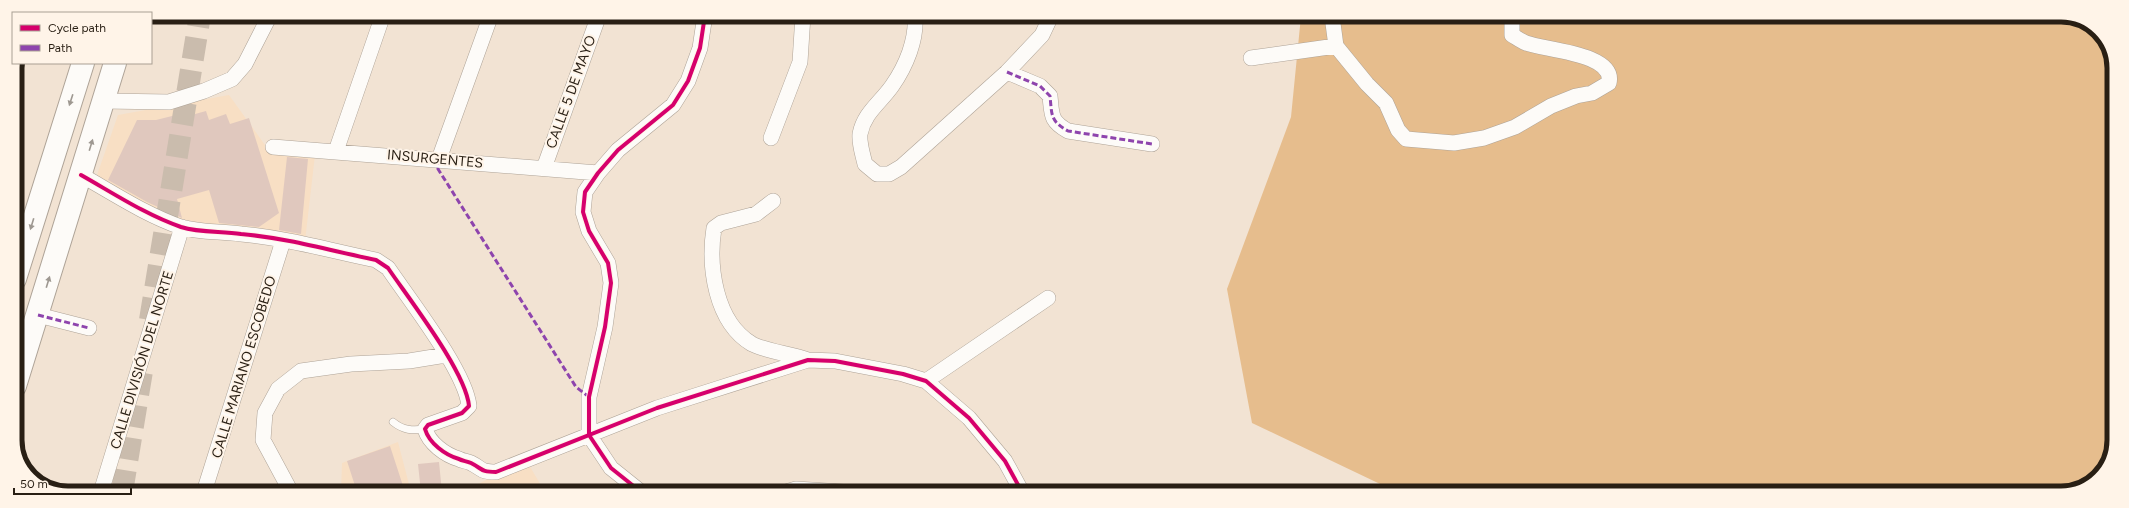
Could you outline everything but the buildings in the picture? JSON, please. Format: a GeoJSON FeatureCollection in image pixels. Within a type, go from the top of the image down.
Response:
{"type":"FeatureCollection","features":[{"type":"Feature","properties":{"kind":"main road"},"geometry":{"type":"LineString","coordinates":[[22,257],[83,64]]}},
{"type":"Feature","properties":{"kind":"main road"},"geometry":{"type":"LineString","coordinates":[[22,364],[115,64]]}},
{"type":"Feature","properties":{"kind":"street"},"geometry":{"type":"LineString","coordinates":[[104,101],[169,102],[204,91],[232,78],[245,64],[266,22]]}},
{"type":"Feature","properties":{"kind":"street"},"geometry":{"type":"LineString","coordinates":[[336,151],[381,22]]}},
{"type":"Feature","properties":{"kind":"street"},"geometry":{"type":"LineString","coordinates":[[439,159],[488,22]]}},
{"type":"Feature","properties":{"kind":"street","name":"CALLE 5 DE MAYO"},"geometry":{"type":"LineString","coordinates":[[544,168],[596,22]]}},
{"type":"Feature","properties":{"kind":"street"},"geometry":{"type":"LineString","coordinates":[[634,486],[611,468],[589,435],[589,397],[605,327],[611,283],[608,263],[589,231],[583,212],[585,192],[598,173],[618,150],[673,105],[688,81],[700,48],[703,22]]}},
{"type":"Feature","properties":{"kind":"street"},"geometry":{"type":"LineString","coordinates":[[771,138],[800,62],[802,22]]}},
{"type":"Feature","properties":{"kind":"street"},"geometry":{"type":"LineString","coordinates":[[916,22],[913,43],[905,64],[892,86],[866,116],[860,134],[865,164],[877,174],[890,174],[901,168],[1007,72],[1042,35],[1048,22]]}},
{"type":"Feature","properties":{"kind":"street"},"geometry":{"type":"LineString","coordinates":[[1333,22],[1336,46],[1367,84],[1386,103],[1398,130],[1406,139],[1454,143],[1484,138],[1515,127],[1551,106],[1576,96],[1592,93],[1609,83],[1610,78],[1607,69],[1600,63],[1551,47],[1526,43],[1512,35],[1512,22]]}},
{"type":"Feature","properties":{"kind":"street"},"geometry":{"type":"LineString","coordinates":[[1251,58],[1336,46]]}},
{"type":"Feature","properties":{"kind":"street"},"geometry":{"type":"LineString","coordinates":[[1007,72],[1040,86],[1050,96],[1052,115],[1057,125],[1068,131],[1152,144]]}},
{"type":"Feature","properties":{"kind":"street","name":"INSURGENTES"},"geometry":{"type":"LineString","coordinates":[[273,147],[439,159],[598,173]]}},
{"type":"Feature","properties":{"kind":"street"},"geometry":{"type":"LineString","coordinates":[[81,175],[157,217],[182,227],[283,241],[376,260],[388,268],[446,355],[468,396],[469,406],[462,413],[428,424],[425,429],[430,439],[444,452],[457,459],[470,462],[484,472],[496,472],[657,408],[808,360]]}},
{"type":"Feature","properties":{"kind":"street"},"geometry":{"type":"LineString","coordinates":[[773,201],[756,214],[721,223],[714,228],[712,260],[720,304],[734,330],[753,345],[808,360],[835,361],[903,374],[926,381],[969,418],[1006,461],[1019,486]]}},
{"type":"Feature","properties":{"kind":"street","name":"CALLE DIVISIÓN DEL NORTE"},"geometry":{"type":"LineString","coordinates":[[103,486],[182,227]]}},
{"type":"Feature","properties":{"kind":"street","name":"CALLE MARIANO ESCOBEDO"},"geometry":{"type":"LineString","coordinates":[[206,486],[283,241]]}},
{"type":"Feature","properties":{"kind":"street"},"geometry":{"type":"LineString","coordinates":[[926,381],[1048,298]]}},
{"type":"Feature","properties":{"kind":"street"},"geometry":{"type":"LineString","coordinates":[[38,315],[89,328]]}},
{"type":"Feature","properties":{"kind":"street"},"geometry":{"type":"LineString","coordinates":[[288,486],[263,440],[265,413],[278,389],[301,371],[351,364],[409,361],[446,355]]}},
{"type":"Feature","properties":{"kind":"lane"},"geometry":{"type":"LineString","coordinates":[[393,422],[402,429],[414,431],[425,429]]}},
{"type":"Feature","properties":{"kind":"shaded area"},"geometry":{"type":"Polygon","coordinates":[[[1300,22],[2061,22],[2070,23],[2084,28],[2101,45],[2107,65],[2107,440],[2106,449],[2101,463],[2089,476],[2076,484],[2061,486],[1384,486],[1252,423],[1227,289],[1291,117],[1300,22]]]}},
{"type":"Feature","properties":{"kind":"shaded area"},"geometry":{"type":"Polygon","coordinates":[[[229,95],[270,152],[315,155],[305,241],[183,225],[102,183],[97,175],[118,115],[229,95]]]}},
{"type":"Feature","properties":{"kind":"shaded area"},"geometry":{"type":"Polygon","coordinates":[[[398,442],[409,486],[341,486],[342,463],[398,442]]]}},
{"type":"Feature","properties":{"kind":"shaded area"},"geometry":{"type":"Polygon","coordinates":[[[526,460],[541,486],[474,486],[526,460]]]}},
{"type":"Feature","properties":{"kind":"tunnel"},"geometry":{"type":"LineString","coordinates":[[150,320],[199,22]]}},
{"type":"Feature","properties":{"kind":"tunnel"},"geometry":{"type":"LineString","coordinates":[[123,486],[142,371]]}},
{"type":"Feature","properties":{"kind":"marked path"},"geometry":{"type":"LineString","coordinates":[[1007,72],[1040,86],[1050,96],[1052,113],[1055,121],[1068,131],[1152,144]]}},
{"type":"Feature","properties":{"kind":"marked path"},"geometry":{"type":"LineString","coordinates":[[439,159],[438,169],[576,387],[589,397]]}},
{"type":"Feature","properties":{"kind":"marked path"},"geometry":{"type":"LineString","coordinates":[[38,315],[89,328]]}},
{"type":"Feature","properties":{"kind":"cycle path"},"geometry":{"type":"LineString","coordinates":[[634,486],[611,468],[589,435],[589,397],[605,327],[611,283],[608,263],[589,231],[583,212],[585,192],[598,173],[618,150],[673,105],[688,81],[700,48],[704,22]]}},
{"type":"Feature","properties":{"kind":"cycle path"},"geometry":{"type":"LineString","coordinates":[[81,175],[142,210],[181,227],[196,230],[258,236],[292,242],[376,260],[388,268],[448,356],[466,392],[469,406],[462,413],[428,425],[425,429],[427,434],[434,444],[448,455],[471,463],[484,471],[496,472],[657,408],[808,360],[835,361],[903,374],[926,381],[969,418],[1005,461],[1019,486]]}}]}
